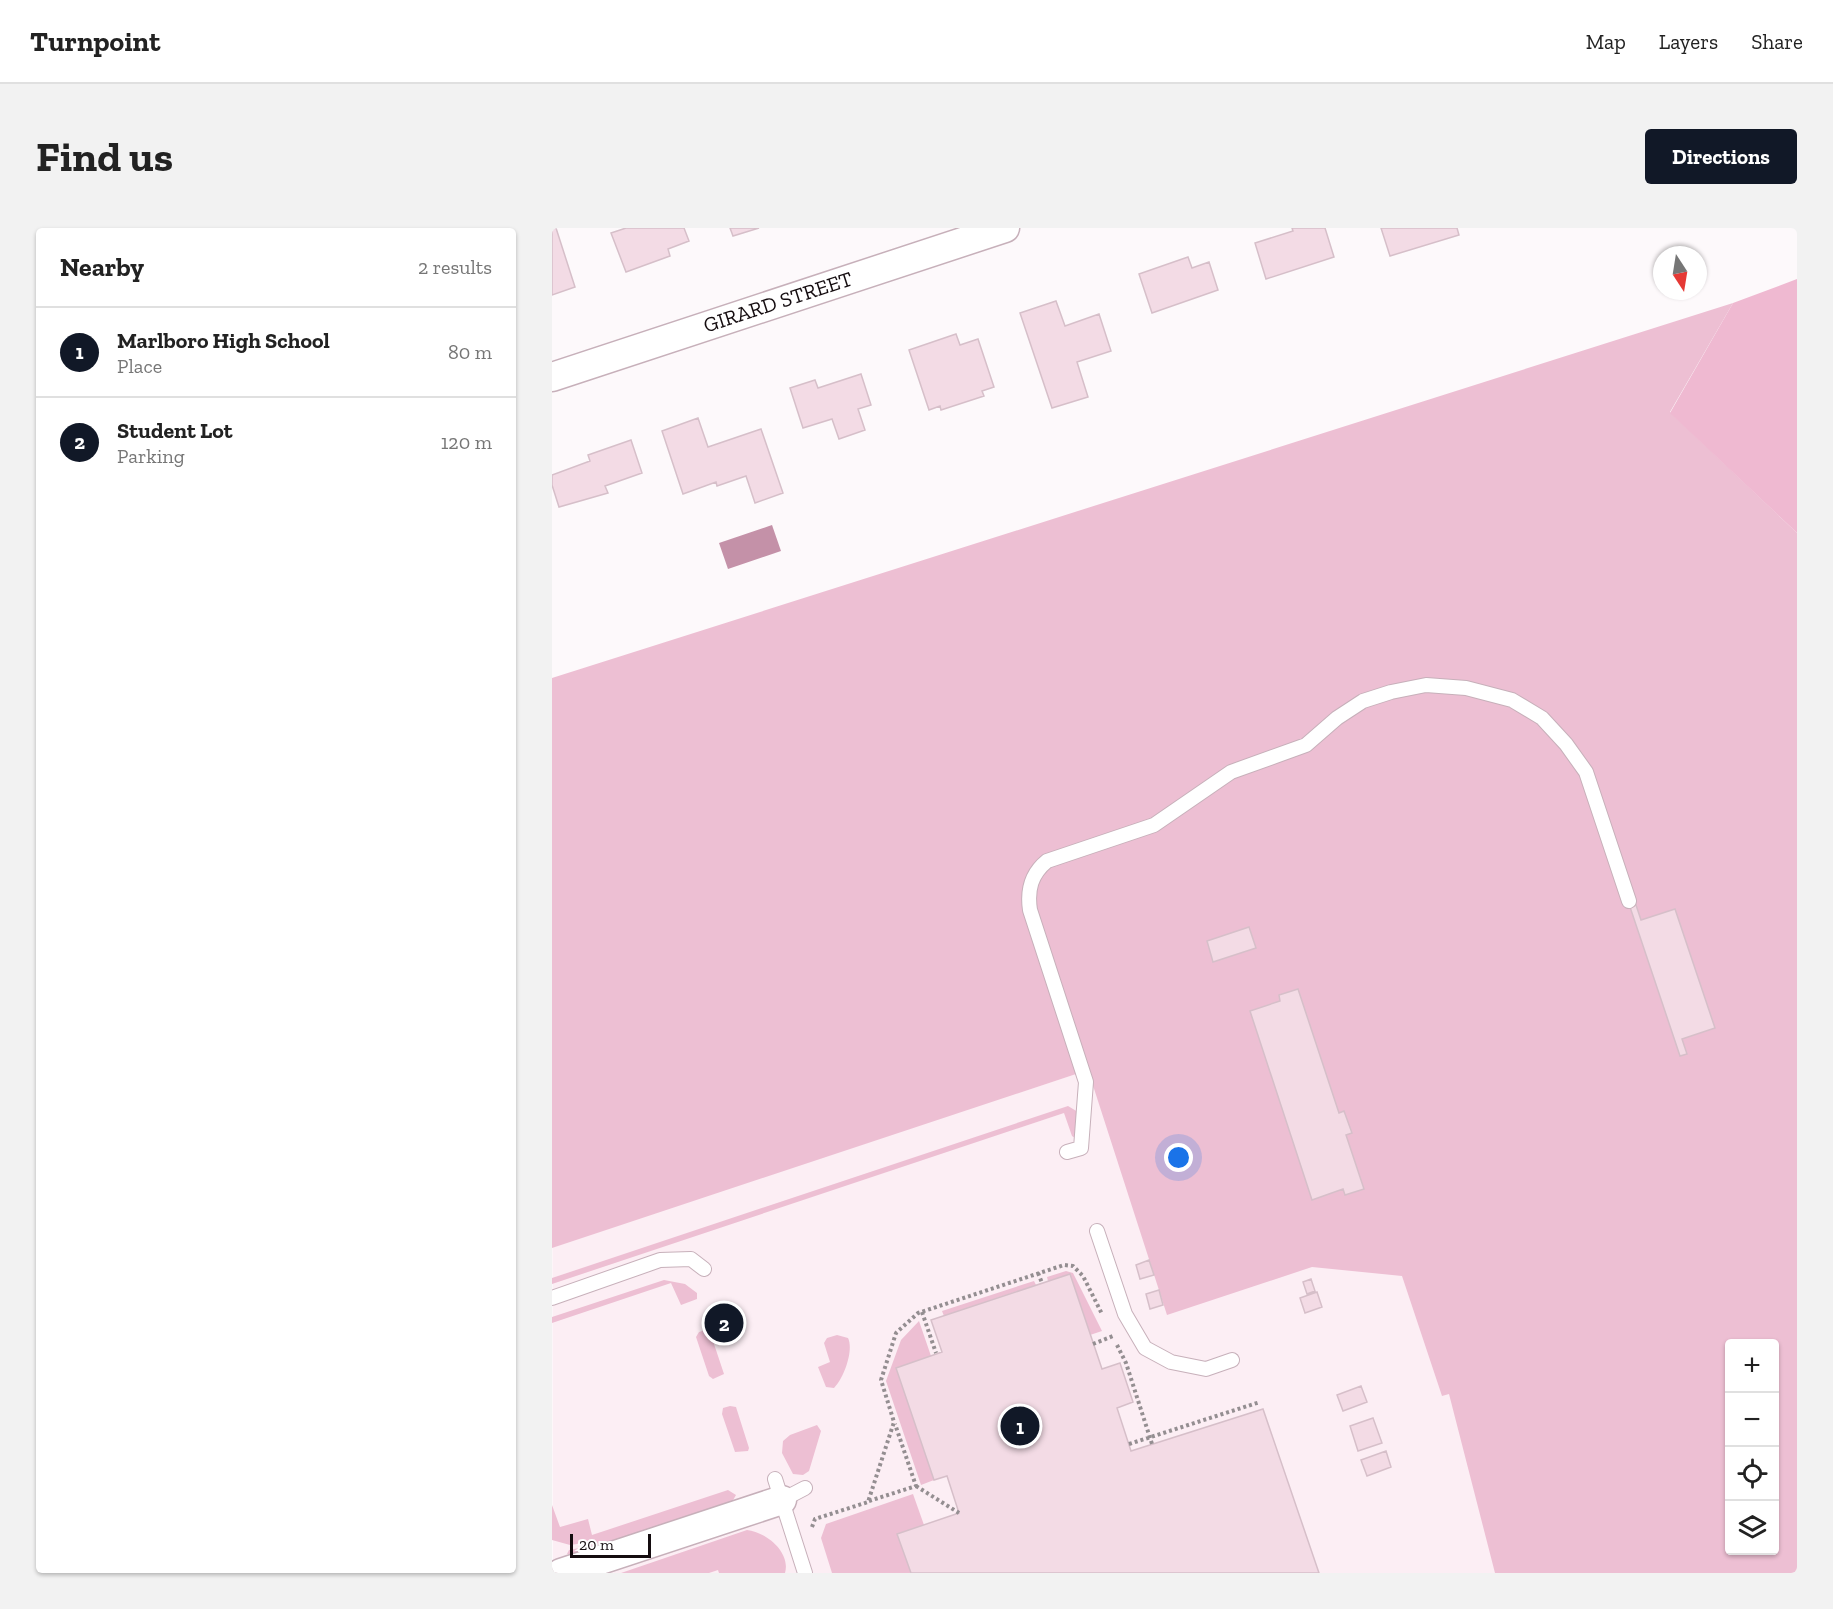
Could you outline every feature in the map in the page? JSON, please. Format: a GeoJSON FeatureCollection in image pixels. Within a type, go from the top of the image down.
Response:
{"type":"FeatureCollection","features":[{"type":"Feature","properties":{"kind":"street","name":"GIRARD STREET"},"geometry":{"type":"LineString","coordinates":[[552,377],[1005,228]]}},
{"type":"Feature","properties":{"kind":"street"},"geometry":{"type":"LineString","coordinates":[[561,1573],[787,1489]]}},
{"type":"Feature","properties":{"kind":"lane"},"geometry":{"type":"LineString","coordinates":[[1067,1152],[1081,1148],[1086,1082],[1030,910],[1030,886],[1036,870],[1047,861],[1154,825],[1232,772],[1306,745],[1337,718],[1363,701],[1391,692],[1426,685],[1466,688],[1512,700],[1542,718],[1566,744],[1586,772],[1629,902]]}},
{"type":"Feature","properties":{"kind":"lane"},"geometry":{"type":"LineString","coordinates":[[1096,1231],[1125,1314],[1145,1348],[1171,1362],[1206,1369],[1232,1360]]}},
{"type":"Feature","properties":{"kind":"lane"},"geometry":{"type":"LineString","coordinates":[[552,1298],[660,1260],[691,1259],[704,1269]]}},
{"type":"Feature","properties":{"kind":"lane"},"geometry":{"type":"LineString","coordinates":[[787,1489],[805,1573]]}},
{"type":"Feature","properties":{"kind":"path"},"geometry":{"type":"LineString","coordinates":[[959,1512],[916,1486],[881,1380],[896,1333],[922,1312],[1064,1265],[1073,1266],[1083,1276],[1103,1316]]}},
{"type":"Feature","properties":{"kind":"path"},"geometry":{"type":"LineString","coordinates":[[1038,1273],[1042,1283]]}},
{"type":"Feature","properties":{"kind":"path"},"geometry":{"type":"LineString","coordinates":[[922,1312],[936,1353]]}},
{"type":"Feature","properties":{"kind":"path"},"geometry":{"type":"LineString","coordinates":[[1108,1326],[1126,1363],[1152,1444]]}},
{"type":"Feature","properties":{"kind":"path"},"geometry":{"type":"LineString","coordinates":[[1093,1344],[1113,1336]]}},
{"type":"Feature","properties":{"kind":"path"},"geometry":{"type":"LineString","coordinates":[[1129,1444],[1260,1402]]}},
{"type":"Feature","properties":{"kind":"path"},"geometry":{"type":"LineString","coordinates":[[868,1502],[894,1422]]}},
{"type":"Feature","properties":{"kind":"path"},"geometry":{"type":"LineString","coordinates":[[812,1528],[815,1519],[916,1486]]}},
{"type":"Feature","properties":{"kind":"shaded area"},"geometry":{"type":"Polygon","coordinates":[[[1797,279],[1797,533],[1670,413],[1733,303],[1797,279]]]}},
{"type":"Feature","properties":{"kind":"shaded area"},"geometry":{"type":"Polygon","coordinates":[[[1733,303],[1670,412],[1797,533],[1797,1573],[1495,1573],[1449,1394],[1442,1396],[1402,1276],[1312,1267],[1167,1315],[1088,1070],[552,1248],[552,678],[1733,303]]]}},
{"type":"Feature","properties":{"kind":"shaded area"},"geometry":{"type":"Polygon","coordinates":[[[1692,450],[1775,1339],[1725,1339],[1725,1555],[1779,1555],[1779,1380],[1797,1573],[553,1573],[552,701],[1692,450]]]}},
{"type":"Feature","properties":{"kind":"shaded area"},"geometry":{"type":"Polygon","coordinates":[[[772,525],[781,551],[728,569],[719,543],[772,525]]]}},
{"type":"Feature","properties":{"kind":"shaded area"},"geometry":{"type":"Polygon","coordinates":[[[1068,1106],[1078,1112],[1075,1138],[1072,1136],[1064,1113],[552,1284],[552,1278],[1068,1106]]]}},
{"type":"Feature","properties":{"kind":"shaded area"},"geometry":{"type":"Polygon","coordinates":[[[1066,1271],[1073,1273],[1102,1331],[1090,1335],[1070,1274],[1048,1281],[1047,1277],[1066,1271]]]}},
{"type":"Feature","properties":{"kind":"shaded area"},"geometry":{"type":"Polygon","coordinates":[[[664,1280],[685,1284],[697,1293],[697,1299],[681,1305],[671,1283],[552,1323],[552,1317],[664,1280]]]}},
{"type":"Feature","properties":{"kind":"shaded area"},"geometry":{"type":"Polygon","coordinates":[[[1034,1281],[1036,1285],[944,1316],[942,1311],[1034,1281]]]}},
{"type":"Feature","properties":{"kind":"shaded area"},"geometry":{"type":"Polygon","coordinates":[[[919,1321],[931,1356],[896,1368],[934,1480],[921,1485],[886,1381],[901,1340],[919,1321]]]}},
{"type":"Feature","properties":{"kind":"shaded area"},"geometry":{"type":"Polygon","coordinates":[[[709,1329],[724,1374],[713,1379],[709,1376],[696,1337],[699,1332],[709,1329]]]}},
{"type":"Feature","properties":{"kind":"shaded area"},"geometry":{"type":"Polygon","coordinates":[[[837,1335],[848,1338],[849,1356],[838,1383],[834,1388],[826,1387],[818,1367],[830,1362],[824,1343],[827,1338],[837,1335]]]}},
{"type":"Feature","properties":{"kind":"shaded area"},"geometry":{"type":"Polygon","coordinates":[[[736,1407],[748,1451],[735,1452],[722,1414],[723,1408],[736,1407]]]}},
{"type":"Feature","properties":{"kind":"shaded area"},"geometry":{"type":"Polygon","coordinates":[[[817,1425],[821,1431],[809,1471],[803,1475],[793,1474],[782,1453],[783,1441],[790,1435],[817,1425]]]}},
{"type":"Feature","properties":{"kind":"shaded area"},"geometry":{"type":"Polygon","coordinates":[[[728,1490],[736,1495],[732,1502],[579,1554],[567,1554],[569,1550],[584,1547],[584,1543],[570,1545],[552,1540],[552,1505],[560,1527],[588,1519],[592,1535],[728,1490]]]}},
{"type":"Feature","properties":{"kind":"shaded area"},"geometry":{"type":"Polygon","coordinates":[[[913,1494],[924,1525],[897,1534],[911,1573],[832,1573],[821,1538],[826,1524],[913,1494]]]}},
{"type":"Feature","properties":{"kind":"shaded area"},"geometry":{"type":"Polygon","coordinates":[[[747,1530],[762,1535],[775,1544],[784,1558],[785,1573],[719,1573],[718,1570],[709,1573],[621,1573],[747,1530]]]}},
{"type":"Feature","properties":{"kind":"building"},"geometry":{"type":"Polygon","coordinates":[[[556,228],[575,287],[552,295],[552,229],[556,228]]]}},
{"type":"Feature","properties":{"kind":"building"},"geometry":{"type":"Polygon","coordinates":[[[626,228],[684,228],[689,241],[668,249],[670,256],[626,272],[611,233],[626,228]]]}},
{"type":"Feature","properties":{"kind":"building"},"geometry":{"type":"Polygon","coordinates":[[[730,228],[759,228],[733,236],[730,228]]]}},
{"type":"Feature","properties":{"kind":"building"},"geometry":{"type":"Polygon","coordinates":[[[1292,228],[1325,228],[1334,257],[1266,279],[1255,243],[1293,231],[1292,228]]]}},
{"type":"Feature","properties":{"kind":"building"},"geometry":{"type":"Polygon","coordinates":[[[1381,228],[1457,228],[1459,235],[1390,256],[1381,228]]]}},
{"type":"Feature","properties":{"kind":"building"},"geometry":{"type":"Polygon","coordinates":[[[1188,257],[1192,268],[1209,262],[1218,290],[1152,313],[1139,274],[1188,257]]]}},
{"type":"Feature","properties":{"kind":"building"},"geometry":{"type":"Polygon","coordinates":[[[1056,301],[1065,326],[1099,314],[1111,351],[1077,362],[1088,397],[1052,408],[1020,313],[1056,301]]]}},
{"type":"Feature","properties":{"kind":"building"},"geometry":{"type":"Polygon","coordinates":[[[956,334],[960,345],[978,339],[994,387],[982,391],[984,396],[941,410],[940,406],[929,410],[909,350],[956,334]]]}},
{"type":"Feature","properties":{"kind":"building"},"geometry":{"type":"Polygon","coordinates":[[[861,374],[871,405],[858,409],[865,430],[839,439],[832,419],[803,428],[790,388],[815,380],[818,388],[861,374]]]}},
{"type":"Feature","properties":{"kind":"building"},"geometry":{"type":"Polygon","coordinates":[[[698,418],[708,447],[761,429],[783,493],[755,503],[746,476],[717,486],[716,482],[683,494],[662,431],[698,418]]]}},
{"type":"Feature","properties":{"kind":"building"},"geometry":{"type":"Polygon","coordinates":[[[631,440],[642,473],[605,486],[608,493],[559,507],[552,485],[552,475],[590,461],[588,455],[631,440]]]}},
{"type":"Feature","properties":{"kind":"building"},"geometry":{"type":"Polygon","coordinates":[[[1636,905],[1641,920],[1675,909],[1715,1028],[1682,1039],[1687,1054],[1680,1056],[1630,907],[1636,905]]]}},
{"type":"Feature","properties":{"kind":"building"},"geometry":{"type":"Polygon","coordinates":[[[1249,927],[1256,948],[1213,962],[1207,941],[1249,927]]]}},
{"type":"Feature","properties":{"kind":"building"},"geometry":{"type":"Polygon","coordinates":[[[1298,989],[1339,1113],[1344,1111],[1352,1133],[1346,1135],[1364,1189],[1345,1195],[1343,1189],[1312,1200],[1250,1011],[1280,1001],[1279,995],[1298,989]]]}},
{"type":"Feature","properties":{"kind":"building"},"geometry":{"type":"Polygon","coordinates":[[[1149,1260],[1154,1275],[1140,1279],[1136,1265],[1149,1260]]]}},
{"type":"Feature","properties":{"kind":"building"},"geometry":{"type":"Polygon","coordinates":[[[1070,1274],[1102,1369],[1120,1363],[1133,1402],[1117,1408],[1131,1451],[1263,1409],[1319,1573],[911,1573],[897,1534],[959,1513],[947,1476],[934,1480],[896,1368],[942,1352],[931,1320],[1070,1274]]]}},
{"type":"Feature","properties":{"kind":"building"},"geometry":{"type":"Polygon","coordinates":[[[1311,1279],[1315,1291],[1307,1294],[1303,1282],[1311,1279]]]}},
{"type":"Feature","properties":{"kind":"building"},"geometry":{"type":"Polygon","coordinates":[[[1159,1290],[1163,1305],[1150,1309],[1146,1294],[1159,1290]]]}},
{"type":"Feature","properties":{"kind":"building"},"geometry":{"type":"Polygon","coordinates":[[[1317,1292],[1322,1307],[1305,1313],[1300,1298],[1317,1292]]]}},
{"type":"Feature","properties":{"kind":"building"},"geometry":{"type":"Polygon","coordinates":[[[1361,1386],[1367,1402],[1343,1411],[1337,1395],[1361,1386]]]}},
{"type":"Feature","properties":{"kind":"building"},"geometry":{"type":"Polygon","coordinates":[[[1373,1418],[1382,1443],[1358,1451],[1350,1426],[1373,1418]]]}},
{"type":"Feature","properties":{"kind":"building"},"geometry":{"type":"Polygon","coordinates":[[[1386,1451],[1391,1467],[1367,1476],[1361,1460],[1386,1451]]]}},
{"type":"Feature","properties":{"kind":"place","name":"Student Lot"},"geometry":{"type":"Point","coordinates":[724,1323]}},
{"type":"Feature","properties":{"kind":"place","name":"Marlboro High School"},"geometry":{"type":"Point","coordinates":[1020,1426]}}]}
